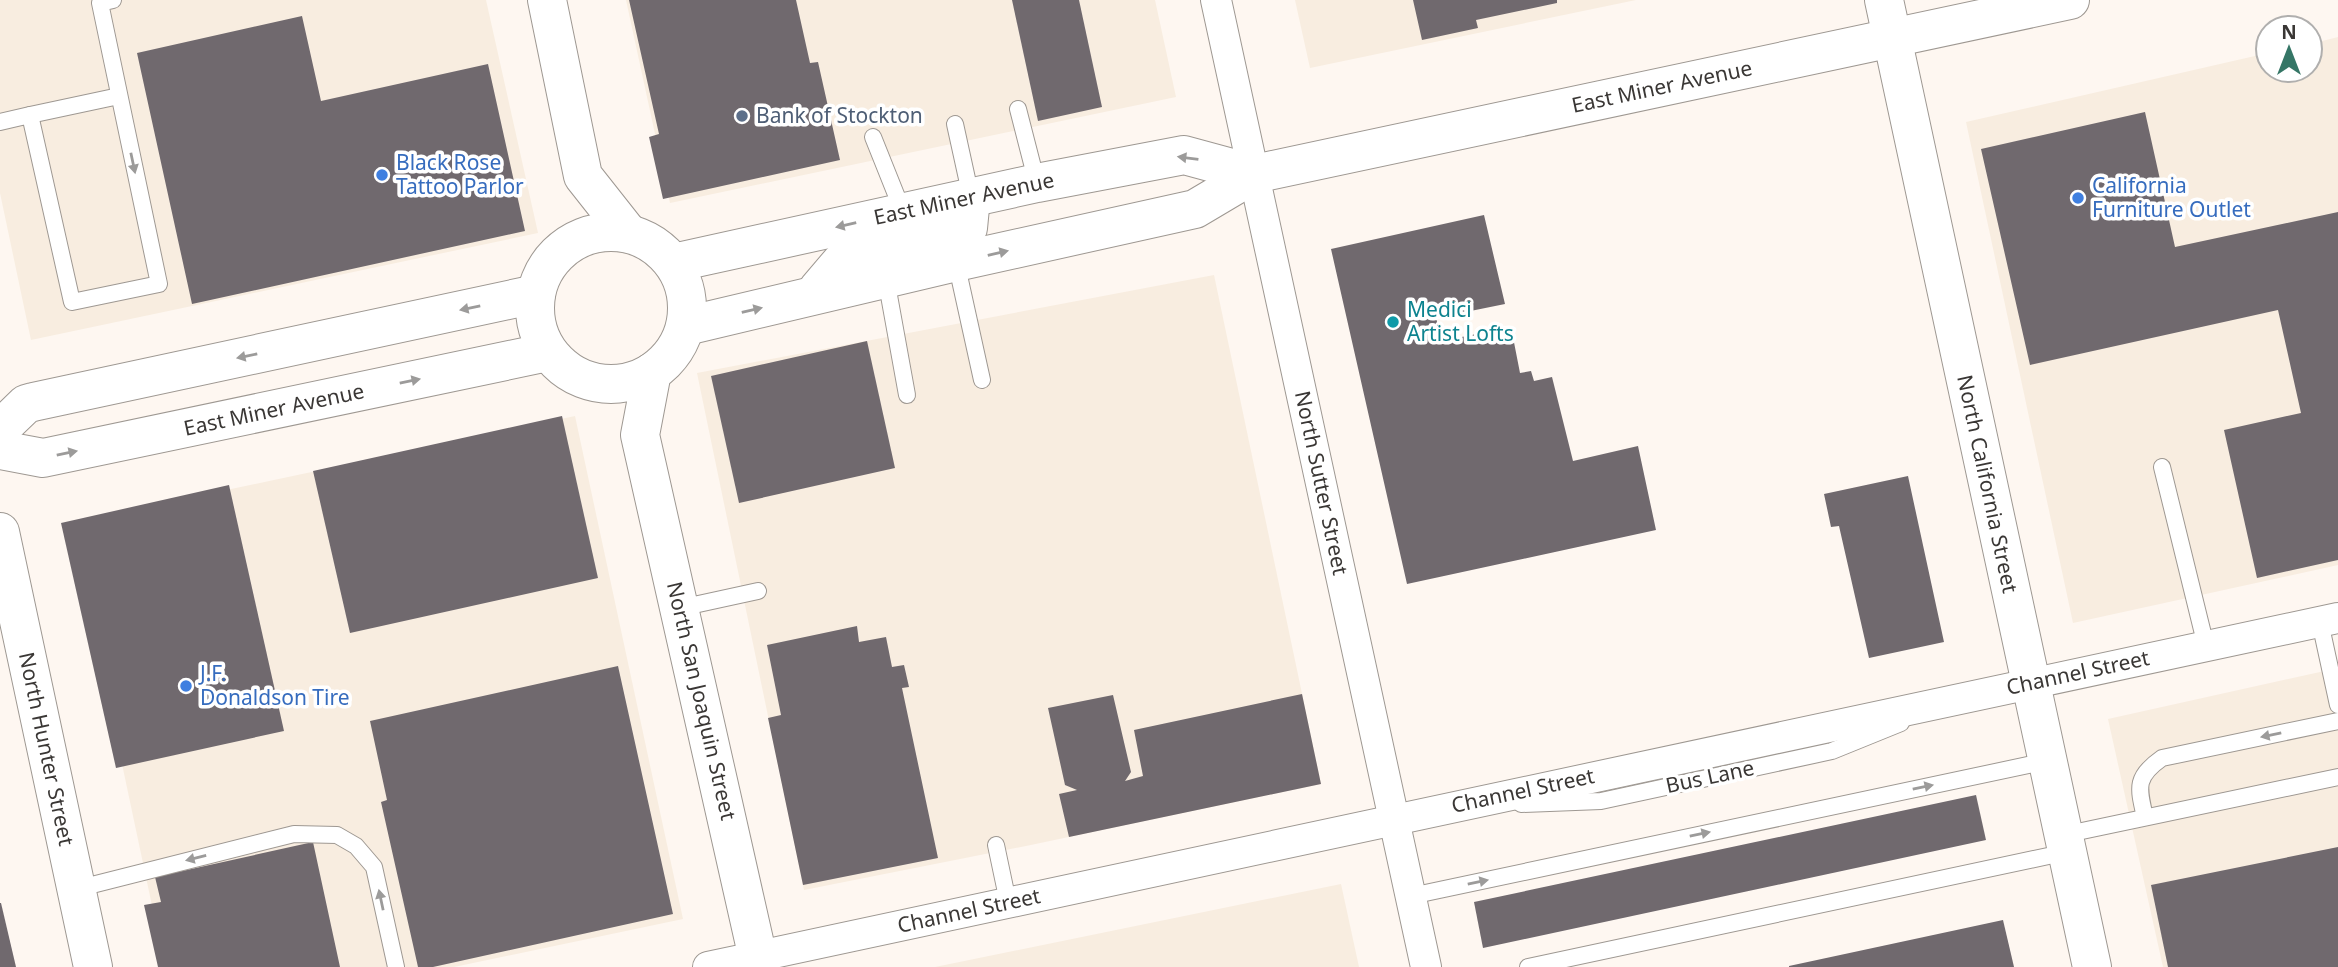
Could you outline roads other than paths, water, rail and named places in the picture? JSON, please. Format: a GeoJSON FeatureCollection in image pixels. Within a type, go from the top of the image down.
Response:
{"type":"FeatureCollection","features":[{"type":"Feature","properties":{"kind":"main road"},"geometry":{"type":"LineString","coordinates":[[547,0],[583,176],[567,247]]}},
{"type":"Feature","properties":{"kind":"main road","name":"North California Street"},"geometry":{"type":"LineString","coordinates":[[1884,0],[2092,967]]}},
{"type":"Feature","properties":{"kind":"main road","name":"East Miner Avenue"},"geometry":{"type":"LineString","coordinates":[[686,326],[813,296],[889,264],[956,262],[1195,209],[1254,174],[2070,0]]}},
{"type":"Feature","properties":{"kind":"main road","name":"East Miner Avenue"},"geometry":{"type":"LineString","coordinates":[[673,263],[1037,183],[1184,155],[1254,174]]}},
{"type":"Feature","properties":{"kind":"main road"},"geometry":{"type":"LineString","coordinates":[[583,176],[628,233]]}},
{"type":"Feature","properties":{"kind":"main road"},"geometry":{"type":"LineString","coordinates":[[889,264],[953,238],[968,228],[971,197]]}},
{"type":"Feature","properties":{"kind":"main road"},"geometry":{"type":"LineString","coordinates":[[889,264],[903,212]]}},
{"type":"Feature","properties":{"kind":"main road"},"geometry":{"type":"LineString","coordinates":[[602,232],[628,233],[651,242],[673,263],[682,279],[688,302],[686,326],[676,349],[660,367],[639,379],[615,384],[597,383],[567,371],[548,352],[537,329],[534,303],[541,277],[555,255],[576,239],[602,232]]}},
{"type":"Feature","properties":{"kind":"main road"},"geometry":{"type":"LineString","coordinates":[[0,429],[26,404],[33,402],[536,294]]}},
{"type":"Feature","properties":{"kind":"main road","name":"East Miner Avenue"},"geometry":{"type":"LineString","coordinates":[[0,450],[43,458],[548,352]]}},
{"type":"Feature","properties":{"kind":"main road","name":"North San Joaquin Street"},"geometry":{"type":"LineString","coordinates":[[652,372],[640,435],[759,962]]}},
{"type":"Feature","properties":{"kind":"main road","name":"North San Joaquin Street"},"geometry":{"type":"LineString","coordinates":[[597,383],[640,435]]}},
{"type":"Feature","properties":{"kind":"main road","name":"North Hunter Street"},"geometry":{"type":"LineString","coordinates":[[0,532],[93,967]]}},
{"type":"Feature","properties":{"kind":"street","name":"North Sutter Street"},"geometry":{"type":"LineString","coordinates":[[1216,0],[1426,967]]}},
{"type":"Feature","properties":{"kind":"street","name":"Channel Street"},"geometry":{"type":"LineString","coordinates":[[708,967],[759,962],[1008,902],[2329,620]]}},
{"type":"Feature","properties":{"kind":"lane"},"geometry":{"type":"LineString","coordinates":[[30,115],[72,302],[159,284],[100,3],[113,0]]}},
{"type":"Feature","properties":{"kind":"lane"},"geometry":{"type":"LineString","coordinates":[[0,122],[119,96]]}},
{"type":"Feature","properties":{"kind":"lane"},"geometry":{"type":"LineString","coordinates":[[1018,109],[1037,183]]}},
{"type":"Feature","properties":{"kind":"lane"},"geometry":{"type":"LineString","coordinates":[[955,124],[971,197]]}},
{"type":"Feature","properties":{"kind":"lane"},"geometry":{"type":"LineString","coordinates":[[873,137],[903,212]]}},
{"type":"Feature","properties":{"kind":"lane"},"geometry":{"type":"LineString","coordinates":[[956,262],[982,380]]}},
{"type":"Feature","properties":{"kind":"lane"},"geometry":{"type":"LineString","coordinates":[[889,264],[907,396]]}},
{"type":"Feature","properties":{"kind":"lane"},"geometry":{"type":"LineString","coordinates":[[2162,467],[2206,646]]}},
{"type":"Feature","properties":{"kind":"lane"},"geometry":{"type":"LineString","coordinates":[[680,608],[758,591]]}},
{"type":"Feature","properties":{"kind":"lane"},"geometry":{"type":"LineString","coordinates":[[2329,620],[2338,705]]}},
{"type":"Feature","properties":{"kind":"lane"},"geometry":{"type":"LineString","coordinates":[[2145,817],[2139,791],[2141,779],[2148,768],[2162,758],[2338,721]]}},
{"type":"Feature","properties":{"kind":"lane"},"geometry":{"type":"LineString","coordinates":[[1411,896],[2047,761]]}},
{"type":"Feature","properties":{"kind":"lane"},"geometry":{"type":"LineString","coordinates":[[1528,967],[2065,844],[2145,817],[2338,777]]}},
{"type":"Feature","properties":{"kind":"lane"},"geometry":{"type":"LineString","coordinates":[[76,889],[294,834],[337,835],[356,846],[374,867],[396,967]]}},
{"type":"Feature","properties":{"kind":"lane"},"geometry":{"type":"LineString","coordinates":[[996,845],[1008,902]]}},
{"type":"Feature","properties":{"kind":"place","name":"Bank of Stockton"},"geometry":{"type":"Point","coordinates":[742,116]}},
{"type":"Feature","properties":{"kind":"place","name":"Black Rose Tattoo Parlor"},"geometry":{"type":"Point","coordinates":[382,175]}},
{"type":"Feature","properties":{"kind":"place","name":"California Furniture Outlet"},"geometry":{"type":"Point","coordinates":[2078,198]}},
{"type":"Feature","properties":{"kind":"place","name":"Medici Artist Lofts"},"geometry":{"type":"Point","coordinates":[1393,322]}},
{"type":"Feature","properties":{"kind":"place","name":"J.F. Donaldson Tire"},"geometry":{"type":"Point","coordinates":[186,686]}}]}
